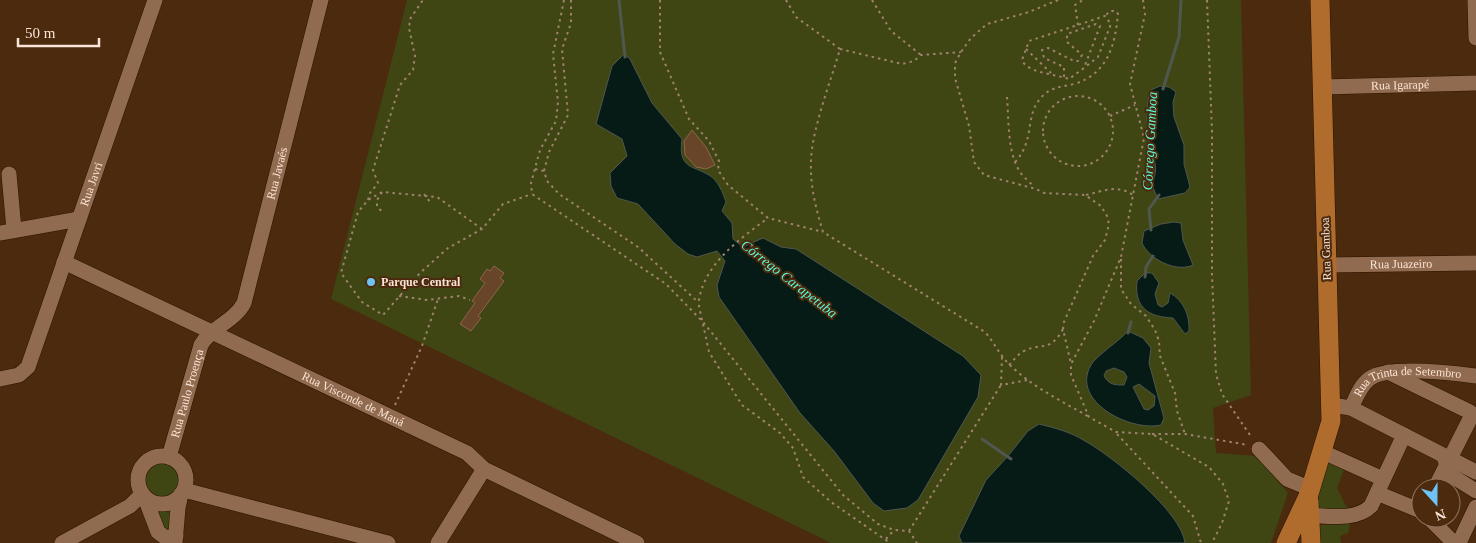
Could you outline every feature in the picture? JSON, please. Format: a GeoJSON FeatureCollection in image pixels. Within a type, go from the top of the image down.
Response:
{"type":"FeatureCollection","features":[{"type":"Feature","properties":{"kind":"main road","name":"Rua Gamboa"},"geometry":{"type":"LineString","coordinates":[[1286,543],[1310,492],[1329,433],[1331,405],[1320,0]]}},
{"type":"Feature","properties":{"kind":"main road","name":"Rua Gamboa"},"geometry":{"type":"LineString","coordinates":[[1310,492],[1308,516],[1311,543]]}},
{"type":"Feature","properties":{"kind":"street","name":"Rua Javri"},"geometry":{"type":"LineString","coordinates":[[0,379],[19,375],[28,367],[155,0]]}},
{"type":"Feature","properties":{"kind":"street","name":"Rua Javaés"},"geometry":{"type":"LineString","coordinates":[[212,333],[240,311],[244,303],[321,0]]}},
{"type":"Feature","properties":{"kind":"street"},"geometry":{"type":"LineString","coordinates":[[1475,0],[1476,38]]}},
{"type":"Feature","properties":{"kind":"street","name":"Rua Igarapé"},"geometry":{"type":"LineString","coordinates":[[1322,87],[1476,83]]}},
{"type":"Feature","properties":{"kind":"street"},"geometry":{"type":"LineString","coordinates":[[9,174],[7,232],[79,219]]}},
{"type":"Feature","properties":{"kind":"street","name":"Rua Visconde de Mauá"},"geometry":{"type":"LineString","coordinates":[[64,262],[467,453],[484,469],[637,543]]}},
{"type":"Feature","properties":{"kind":"street","name":"Rua Juazeiro"},"geometry":{"type":"LineString","coordinates":[[1326,265],[1476,263]]}},
{"type":"Feature","properties":{"kind":"street","name":"Rua Paulo Proença"},"geometry":{"type":"LineString","coordinates":[[169,457],[201,345],[212,333]]}},
{"type":"Feature","properties":{"kind":"street"},"geometry":{"type":"LineString","coordinates":[[1388,372],[1470,412],[1472,416],[1473,422],[1446,460],[1439,478]]}},
{"type":"Feature","properties":{"kind":"street","name":"Rua Trinta de Setembro"},"geometry":{"type":"LineString","coordinates":[[1351,408],[1360,389],[1368,380],[1376,375],[1388,372],[1438,372],[1476,376]]}},
{"type":"Feature","properties":{"kind":"street","name":"Rua Trinta de Setembro"},"geometry":{"type":"LineString","coordinates":[[1331,405],[1351,408],[1404,435],[1446,460],[1452,476],[1476,491]]}},
{"type":"Feature","properties":{"kind":"street"},"geometry":{"type":"LineString","coordinates":[[1308,516],[1359,514],[1371,506],[1404,435]]}},
{"type":"Feature","properties":{"kind":"street"},"geometry":{"type":"LineString","coordinates":[[1259,449],[1287,478],[1310,492]]}},
{"type":"Feature","properties":{"kind":"street"},"geometry":{"type":"LineString","coordinates":[[1323,452],[1411,506]]}},
{"type":"Feature","properties":{"kind":"street"},"geometry":{"type":"LineString","coordinates":[[169,457],[176,461],[184,470],[186,482],[183,492],[178,508],[175,539],[166,538],[158,532],[138,483],[141,468],[153,458],[169,457]]}},
{"type":"Feature","properties":{"kind":"street"},"geometry":{"type":"LineString","coordinates":[[1446,460],[1476,472]]}},
{"type":"Feature","properties":{"kind":"street"},"geometry":{"type":"LineString","coordinates":[[438,543],[484,469]]}},
{"type":"Feature","properties":{"kind":"street"},"geometry":{"type":"LineString","coordinates":[[144,496],[152,502],[164,504],[176,500],[183,492]]}},
{"type":"Feature","properties":{"kind":"street"},"geometry":{"type":"LineString","coordinates":[[183,492],[388,543]]}},
{"type":"Feature","properties":{"kind":"street"},"geometry":{"type":"LineString","coordinates":[[62,543],[130,506],[144,496]]}},
{"type":"Feature","properties":{"kind":"street"},"geometry":{"type":"LineString","coordinates":[[1458,543],[1476,507]]}},
{"type":"Feature","properties":{"kind":"street"},"geometry":{"type":"LineString","coordinates":[[1439,528],[1454,543]]}},
{"type":"Feature","properties":{"kind":"path"},"geometry":{"type":"LineString","coordinates":[[368,200],[370,193],[378,182],[373,170],[400,85],[414,70],[415,56],[409,28],[410,19],[423,0]]}},
{"type":"Feature","properties":{"kind":"path"},"geometry":{"type":"LineString","coordinates":[[532,194],[531,183],[540,150],[556,121],[558,102],[553,54],[564,0]]}},
{"type":"Feature","properties":{"kind":"path"},"geometry":{"type":"LineString","coordinates":[[572,0],[571,23],[562,49],[568,115],[549,152],[544,171],[547,181],[559,194],[638,247],[699,302]]}},
{"type":"Feature","properties":{"kind":"path"},"geometry":{"type":"LineString","coordinates":[[660,0],[660,52],[689,119],[709,141],[719,161],[718,170],[728,185],[768,218],[823,232],[985,332],[994,341],[1002,357],[1009,365],[1028,380],[1116,432],[1193,516],[1200,536],[1199,543]]}},
{"type":"Feature","properties":{"kind":"path"},"geometry":{"type":"LineString","coordinates":[[786,0],[796,17],[840,49],[902,64],[914,61],[921,55],[961,52]]}},
{"type":"Feature","properties":{"kind":"path"},"geometry":{"type":"LineString","coordinates":[[872,0],[891,31],[921,55]]}},
{"type":"Feature","properties":{"kind":"path"},"geometry":{"type":"LineString","coordinates":[[1036,188],[984,175],[974,162],[969,126],[955,78],[956,63],[971,38],[987,24],[1029,12],[1058,0]]}},
{"type":"Feature","properties":{"kind":"path"},"geometry":{"type":"LineString","coordinates":[[1078,25],[1075,6],[1083,0]]}},
{"type":"Feature","properties":{"kind":"path"},"geometry":{"type":"LineString","coordinates":[[1143,0],[1144,14],[1130,84],[1144,138],[1121,257],[1121,289],[1131,304],[1146,316],[1155,330],[1159,341],[1160,356],[1175,393],[1176,411],[1184,434]]}},
{"type":"Feature","properties":{"kind":"path"},"geometry":{"type":"LineString","coordinates":[[1207,0],[1212,131],[1216,374],[1222,394],[1259,449]]}},
{"type":"Feature","properties":{"kind":"path"},"geometry":{"type":"LineString","coordinates":[[1015,162],[1025,152],[1033,111],[1039,99],[1058,86],[1074,84],[1089,78],[1109,58],[1113,47],[1118,14],[1116,11],[1110,11],[1104,16],[1029,41],[1022,60],[1024,65],[1030,70],[1052,73],[1069,79],[1098,58],[1110,24],[1104,16]]}},
{"type":"Feature","properties":{"kind":"path"},"geometry":{"type":"LineString","coordinates":[[1064,77],[1064,67],[1044,58],[1042,50],[1048,48],[1074,61],[1078,60],[1082,55],[1067,42],[1067,34],[1096,24],[1100,26],[1099,30],[1084,68]]}},
{"type":"Feature","properties":{"kind":"path"},"geometry":{"type":"LineString","coordinates":[[823,232],[812,196],[810,160],[818,124],[840,49]]}},
{"type":"Feature","properties":{"kind":"path"},"geometry":{"type":"LineString","coordinates":[[1026,49],[1052,73]]}},
{"type":"Feature","properties":{"kind":"path"},"geometry":{"type":"LineString","coordinates":[[1084,96],[1095,100],[1110,116],[1112,126],[1110,142],[1101,156],[1092,162],[1082,165],[1071,165],[1052,154],[1046,145],[1043,135],[1047,114],[1063,99],[1084,96]]}},
{"type":"Feature","properties":{"kind":"path"},"geometry":{"type":"LineString","coordinates":[[1007,97],[1010,139],[1015,162],[1020,173],[1036,188],[1044,193],[1056,195],[1085,195],[1117,188],[1126,190],[1133,195]]}},
{"type":"Feature","properties":{"kind":"path"},"geometry":{"type":"LineString","coordinates":[[1110,116],[1135,105]]}},
{"type":"Feature","properties":{"kind":"path"},"geometry":{"type":"LineString","coordinates":[[534,169],[544,171]]}},
{"type":"Feature","properties":{"kind":"path"},"geometry":{"type":"LineString","coordinates":[[382,192],[377,200],[377,207],[384,213]]}},
{"type":"Feature","properties":{"kind":"path"},"geometry":{"type":"LineString","coordinates":[[482,229],[437,197],[424,194],[382,192],[368,200],[358,212],[340,273],[362,302],[383,315],[420,273],[448,248],[482,229],[502,204],[532,194]]}},
{"type":"Feature","properties":{"kind":"path"},"geometry":{"type":"LineString","coordinates":[[424,194],[430,202]]}},
{"type":"Feature","properties":{"kind":"path"},"geometry":{"type":"LineString","coordinates":[[532,194],[666,284],[702,322],[843,495],[878,524],[894,530],[909,531]]}},
{"type":"Feature","properties":{"kind":"path"},"geometry":{"type":"LineString","coordinates":[[1009,365],[1025,350],[1052,343],[1063,329],[1088,265],[1105,240],[1109,224],[1100,206],[1085,195]]}},
{"type":"Feature","properties":{"kind":"path"},"geometry":{"type":"LineString","coordinates":[[768,218],[739,240],[720,259],[704,284],[699,302],[709,352],[742,405],[780,433],[793,448],[803,477],[832,502],[890,543]]}},
{"type":"Feature","properties":{"kind":"path"},"geometry":{"type":"LineString","coordinates":[[1071,364],[1094,321],[1121,257]]}},
{"type":"Feature","properties":{"kind":"path"},"geometry":{"type":"LineString","coordinates":[[399,296],[438,299],[459,296],[470,300]]}},
{"type":"Feature","properties":{"kind":"path"},"geometry":{"type":"LineString","coordinates":[[389,417],[422,346],[438,299]]}},
{"type":"Feature","properties":{"kind":"path"},"geometry":{"type":"LineString","coordinates":[[1063,329],[1071,364],[1071,375],[1089,417]]}},
{"type":"Feature","properties":{"kind":"path"},"geometry":{"type":"LineString","coordinates":[[909,531],[1001,385],[1002,357]]}},
{"type":"Feature","properties":{"kind":"path"},"geometry":{"type":"LineString","coordinates":[[1001,385],[1028,380]]}},
{"type":"Feature","properties":{"kind":"path"},"geometry":{"type":"LineString","coordinates":[[1116,432],[1184,434],[1236,442],[1259,449]]}},
{"type":"Feature","properties":{"kind":"path"},"geometry":{"type":"LineString","coordinates":[[1152,434],[1209,467],[1224,484],[1229,502],[1222,523],[1212,543]]}},
{"type":"Feature","properties":{"kind":"path"},"geometry":{"type":"LineString","coordinates":[[886,539],[894,530]]}},
{"type":"Feature","properties":{"kind":"path"},"geometry":{"type":"LineString","coordinates":[[909,531],[916,543]]}},
{"type":"Feature","properties":{"kind":"green space","name":"Parque Central"},"geometry":{"type":"Polygon","coordinates":[[[407,0],[1241,0],[1251,395],[1213,408],[1216,453],[1257,456],[1288,493],[1271,543],[831,543],[331,299],[407,0]]]}},
{"type":"Feature","properties":{"kind":"green space"},"geometry":{"type":"Polygon","coordinates":[[[1328,458],[1345,467],[1337,488],[1349,512],[1323,512],[1318,507],[1317,495],[1328,458]]]}},
{"type":"Feature","properties":{"kind":"green space"},"geometry":{"type":"Polygon","coordinates":[[[162,464],[169,465],[174,469],[178,474],[178,488],[174,493],[169,497],[162,498],[155,497],[150,493],[146,488],[145,481],[146,474],[150,469],[155,465],[162,464]]]}},
{"type":"Feature","properties":{"kind":"green space"},"geometry":{"type":"Polygon","coordinates":[[[154,506],[162,510],[173,507],[169,529],[164,528],[154,506]]]}},
{"type":"Feature","properties":{"kind":"green space"},"geometry":{"type":"Polygon","coordinates":[[[1350,524],[1348,533],[1340,536],[1341,543],[1315,543],[1319,525],[1350,524]]]}},
{"type":"Feature","properties":{"kind":"water"},"geometry":{"type":"Polygon","coordinates":[[[624,54],[630,59],[652,103],[682,139],[681,148],[684,160],[691,167],[712,177],[720,187],[726,202],[722,211],[732,223],[733,239],[743,247],[763,238],[781,247],[796,249],[963,356],[981,375],[978,397],[918,500],[907,508],[884,511],[873,503],[834,451],[800,413],[719,297],[717,285],[725,261],[717,251],[697,257],[688,254],[675,244],[638,204],[617,198],[611,186],[610,173],[627,156],[622,139],[596,124],[612,66],[624,54]]]}},
{"type":"Feature","properties":{"kind":"water"},"geometry":{"type":"Polygon","coordinates":[[[1160,86],[1169,87],[1176,92],[1173,102],[1174,117],[1184,145],[1184,164],[1190,187],[1185,193],[1158,199],[1151,183],[1156,168],[1149,142],[1147,116],[1151,90],[1160,86]]]}},
{"type":"Feature","properties":{"kind":"water"},"geometry":{"type":"Polygon","coordinates":[[[1181,223],[1183,240],[1193,265],[1179,267],[1164,263],[1151,254],[1142,243],[1144,231],[1161,224],[1181,223]]]}},
{"type":"Feature","properties":{"kind":"water"},"geometry":{"type":"Polygon","coordinates":[[[1145,273],[1152,273],[1159,283],[1155,294],[1158,305],[1162,307],[1168,303],[1170,293],[1182,304],[1187,314],[1189,325],[1189,331],[1185,334],[1173,318],[1150,313],[1141,304],[1138,298],[1137,281],[1145,273]]]}},
{"type":"Feature","properties":{"kind":"water"},"geometry":{"type":"Polygon","coordinates":[[[1128,331],[1143,338],[1151,348],[1149,363],[1164,418],[1161,425],[1134,424],[1120,419],[1106,411],[1096,402],[1089,391],[1087,378],[1091,365],[1097,357],[1128,331]],[[1114,368],[1106,371],[1104,376],[1112,384],[1124,385],[1127,377],[1124,372],[1114,368]],[[1139,384],[1133,387],[1144,409],[1148,410],[1154,406],[1155,396],[1139,384]]]}},
{"type":"Feature","properties":{"kind":"water"},"geometry":{"type":"Polygon","coordinates":[[[1039,424],[1080,438],[1097,448],[1128,472],[1172,516],[1181,530],[1185,543],[962,543],[959,536],[986,480],[1028,431],[1039,424]]]}},
{"type":"Feature","properties":{"kind":"building"},"geometry":{"type":"Polygon","coordinates":[[[692,130],[706,147],[715,165],[706,169],[696,167],[685,155],[684,141],[692,130]]]}},
{"type":"Feature","properties":{"kind":"building"},"geometry":{"type":"Polygon","coordinates":[[[494,266],[504,273],[500,278],[504,281],[478,316],[481,318],[471,331],[460,324],[475,303],[472,301],[485,283],[480,279],[487,269],[490,271],[494,266]]]}},
{"type":"Feature","properties":{"kind":"waterway","name":"Córrego Carapetuba"},"geometry":{"type":"LineString","coordinates":[[619,0],[625,57]]}},
{"type":"Feature","properties":{"kind":"waterway","name":"Córrego Gamboa"},"geometry":{"type":"LineString","coordinates":[[1163,89],[1179,37],[1181,0]]}},
{"type":"Feature","properties":{"kind":"waterway","name":"Córrego Gamboa"},"geometry":{"type":"LineString","coordinates":[[1151,230],[1149,209],[1159,195]]}},
{"type":"Feature","properties":{"kind":"waterway","name":"Córrego Gamboa"},"geometry":{"type":"LineString","coordinates":[[1145,277],[1146,267],[1153,256]]}},
{"type":"Feature","properties":{"kind":"waterway","name":"Córrego Gamboa"},"geometry":{"type":"LineString","coordinates":[[1128,333],[1131,322]]}},
{"type":"Feature","properties":{"kind":"waterway","name":"Córrego Carapetuba"},"geometry":{"type":"LineString","coordinates":[[982,439],[1011,459]]}},
{"type":"Feature","properties":{"kind":"place","name":"Parque Central"},"geometry":{"type":"Point","coordinates":[371,282]}}]}
